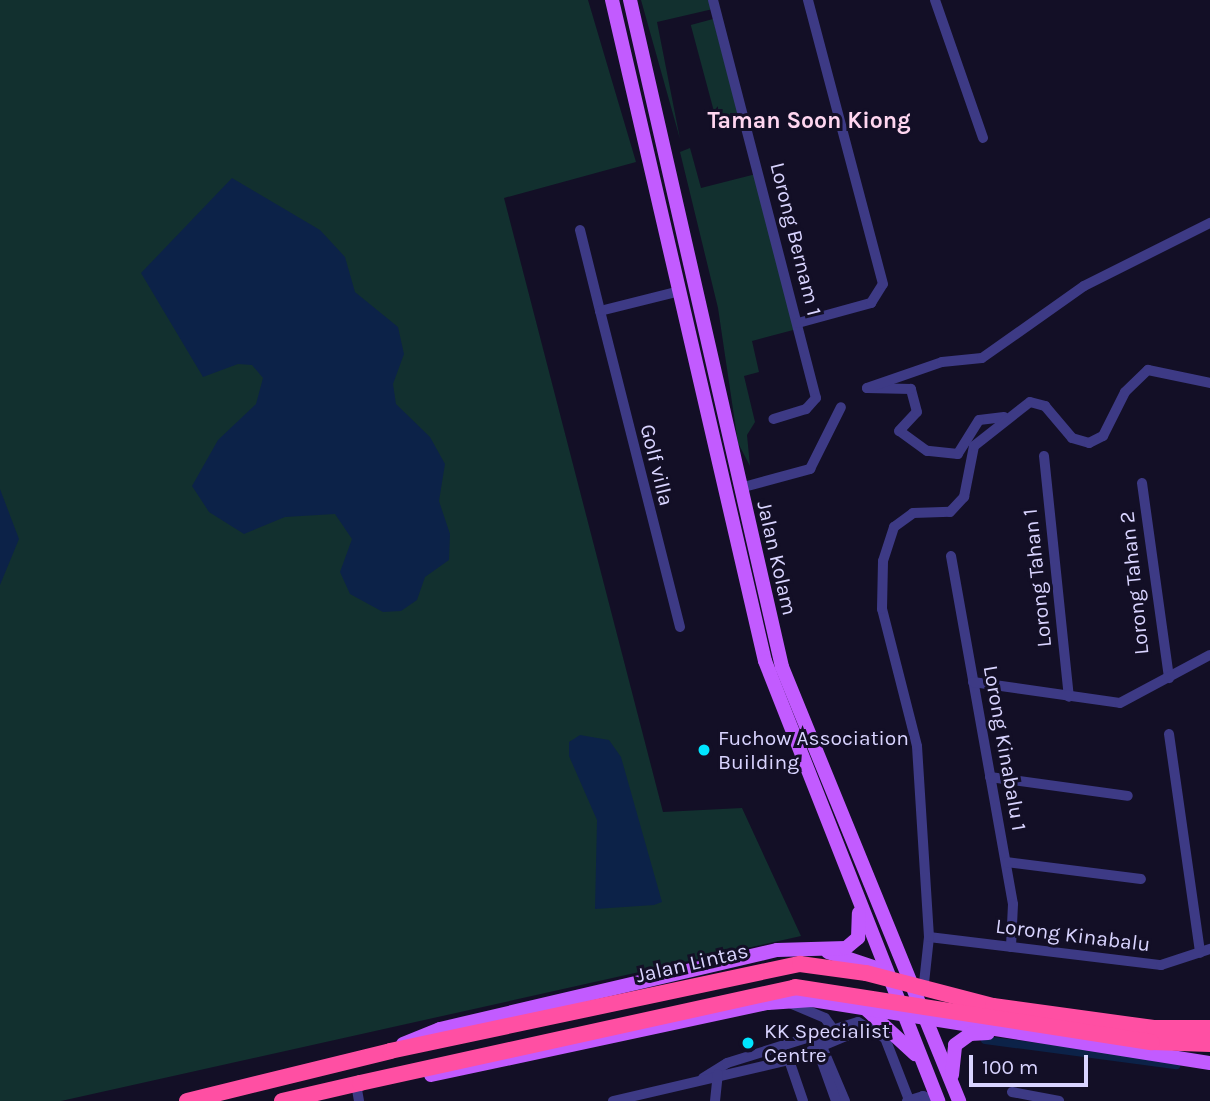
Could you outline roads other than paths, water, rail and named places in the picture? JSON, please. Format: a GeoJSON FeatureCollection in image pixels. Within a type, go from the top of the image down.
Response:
{"type":"FeatureCollection","features":[{"type":"Feature","properties":{"kind":"highway","name":"Jalan Lintas"},"geometry":{"type":"LineString","coordinates":[[187,1101],[390,1051],[800,964],[866,973],[993,1006],[1154,1028],[1210,1028]]}},
{"type":"Feature","properties":{"kind":"highway","name":"Jalan Lintas"},"geometry":{"type":"LineString","coordinates":[[282,1101],[795,987],[1152,1042],[1210,1044]]}},
{"type":"Feature","properties":{"kind":"main road","name":"Jalan Kolam"},"geometry":{"type":"LineString","coordinates":[[612,0],[758,640],[936,1101]]}},
{"type":"Feature","properties":{"kind":"main road","name":"Jalan Kolam"},"geometry":{"type":"LineString","coordinates":[[630,0],[782,667],[956,1094]]}},
{"type":"Feature","properties":{"kind":"main road"},"geometry":{"type":"LineString","coordinates":[[695,355],[708,339]]}},
{"type":"Feature","properties":{"kind":"main road"},"geometry":{"type":"LineString","coordinates":[[827,951],[858,938],[853,891]]}},
{"type":"Feature","properties":{"kind":"main road"},"geometry":{"type":"LineString","coordinates":[[873,935],[882,936],[878,907]]}},
{"type":"Feature","properties":{"kind":"main road"},"geometry":{"type":"LineString","coordinates":[[390,1051],[440,1029],[777,950],[827,951],[924,984],[1163,1023],[1210,1020]]}},
{"type":"Feature","properties":{"kind":"main road"},"geometry":{"type":"LineString","coordinates":[[828,1002],[858,999],[866,990],[841,957]]}},
{"type":"Feature","properties":{"kind":"main road","name":"Jalan Lintas"},"geometry":{"type":"LineString","coordinates":[[358,1083],[499,1063],[787,1002],[828,1002]]}},
{"type":"Feature","properties":{"kind":"main road"},"geometry":{"type":"LineString","coordinates":[[828,1002],[972,1024],[1111,1051]]}},
{"type":"Feature","properties":{"kind":"main road"},"geometry":{"type":"LineString","coordinates":[[865,1008],[923,1063]]}},
{"type":"Feature","properties":{"kind":"main road"},"geometry":{"type":"LineString","coordinates":[[942,1057],[954,1033],[972,1024]]}},
{"type":"Feature","properties":{"kind":"main road"},"geometry":{"type":"LineString","coordinates":[[956,1094],[953,1053],[970,1034],[1210,1063]]}},
{"type":"Feature","properties":{"kind":"street","name":"Lorong Bernam 1"},"geometry":{"type":"LineString","coordinates":[[713,0],[816,398],[806,409],[773,418]]}},
{"type":"Feature","properties":{"kind":"street"},"geometry":{"type":"LineString","coordinates":[[798,323],[871,303],[883,284],[808,0]]}},
{"type":"Feature","properties":{"kind":"street"},"geometry":{"type":"LineString","coordinates":[[935,0],[983,138]]}},
{"type":"Feature","properties":{"kind":"street"},"geometry":{"type":"LineString","coordinates":[[1004,417],[979,420],[958,454],[927,451],[899,431],[917,412],[911,389],[867,388],[942,362],[982,358],[1084,286],[1210,223]]}},
{"type":"Feature","properties":{"kind":"street","name":"Golf villa"},"geometry":{"type":"LineString","coordinates":[[580,230],[680,627]]}},
{"type":"Feature","properties":{"kind":"street"},"geometry":{"type":"LineString","coordinates":[[600,311],[680,291]]}},
{"type":"Feature","properties":{"kind":"street"},"geometry":{"type":"LineString","coordinates":[[924,984],[929,937],[915,734],[882,609],[883,561],[901,517],[950,512],[964,497],[974,446],[1004,417],[1030,402],[1045,406],[1072,438],[1089,443],[1102,436],[1125,392],[1148,370],[1210,383]]}},
{"type":"Feature","properties":{"kind":"street"},"geometry":{"type":"LineString","coordinates":[[740,488],[810,468],[841,407]]}},
{"type":"Feature","properties":{"kind":"street","name":"Lorong Tahan 1"},"geometry":{"type":"LineString","coordinates":[[1044,456],[1069,697]]}},
{"type":"Feature","properties":{"kind":"street","name":"Lorong Tahan 2"},"geometry":{"type":"LineString","coordinates":[[1142,483],[1169,678]]}},
{"type":"Feature","properties":{"kind":"street","name":"Lorong Kinabalu 1"},"geometry":{"type":"LineString","coordinates":[[951,556],[1006,862],[1011,947]]}},
{"type":"Feature","properties":{"kind":"street"},"geometry":{"type":"LineString","coordinates":[[973,682],[1120,703],[1210,655]]}},
{"type":"Feature","properties":{"kind":"street"},"geometry":{"type":"LineString","coordinates":[[1169,734],[1205,951]]}},
{"type":"Feature","properties":{"kind":"street"},"geometry":{"type":"LineString","coordinates":[[990,777],[1128,796]]}},
{"type":"Feature","properties":{"kind":"street"},"geometry":{"type":"LineString","coordinates":[[1006,862],[1141,879]]}},
{"type":"Feature","properties":{"kind":"street","name":"Lorong Kinabalu"},"geometry":{"type":"LineString","coordinates":[[929,937],[1161,965],[1205,951]]}},
{"type":"Feature","properties":{"kind":"street"},"geometry":{"type":"LineString","coordinates":[[787,1002],[806,1013],[825,1018],[835,1032]]}},
{"type":"Feature","properties":{"kind":"street"},"geometry":{"type":"LineString","coordinates":[[718,1073],[751,1056],[819,1045],[835,1032],[858,1022],[870,1026],[885,1038],[908,1100],[936,1101]]}},
{"type":"Feature","properties":{"kind":"street"},"geometry":{"type":"LineString","coordinates":[[612,1101],[625,1100],[718,1073],[789,1060],[819,1045],[870,1026]]}},
{"type":"Feature","properties":{"kind":"street"},"geometry":{"type":"LineString","coordinates":[[819,1045],[836,1101]]}},
{"type":"Feature","properties":{"kind":"street"},"geometry":{"type":"LineString","coordinates":[[819,1045],[845,1101]]}},
{"type":"Feature","properties":{"kind":"street"},"geometry":{"type":"LineString","coordinates":[[789,1060],[803,1101]]}},
{"type":"Feature","properties":{"kind":"street"},"geometry":{"type":"LineString","coordinates":[[715,1101],[718,1073]]}},
{"type":"Feature","properties":{"kind":"street"},"geometry":{"type":"LineString","coordinates":[[358,1083],[359,1101]]}},
{"type":"Feature","properties":{"kind":"street"},"geometry":{"type":"LineString","coordinates":[[1012,1092],[1059,1101]]}},
{"type":"Feature","properties":{"kind":"water"},"geometry":{"type":"Polygon","coordinates":[[[232,178],[320,230],[345,257],[355,292],[398,327],[404,354],[393,384],[396,404],[430,437],[445,464],[439,501],[450,534],[449,560],[425,577],[417,600],[401,611],[383,612],[350,594],[340,572],[352,539],[335,514],[285,517],[244,534],[209,512],[192,486],[218,440],[256,404],[263,378],[252,365],[238,364],[203,377],[141,273],[232,178]]]}},
{"type":"Feature","properties":{"kind":"water"},"geometry":{"type":"Polygon","coordinates":[[[0,489],[19,539],[0,585],[0,489]]]}},
{"type":"Feature","properties":{"kind":"water"},"geometry":{"type":"Polygon","coordinates":[[[580,735],[609,740],[621,757],[662,902],[654,905],[595,909],[597,820],[569,756],[569,742],[580,735]]]}},
{"type":"Feature","properties":{"kind":"waterway"},"geometry":{"type":"LineString","coordinates":[[985,1040],[1176,1065]]}},
{"type":"Feature","properties":{"kind":"place","name":"Fuchow Association Building"},"geometry":{"type":"Point","coordinates":[704,750]}},
{"type":"Feature","properties":{"kind":"place","name":"KK Specialist Centre"},"geometry":{"type":"Point","coordinates":[748,1043]}},
{"type":"Feature","properties":{"kind":"district","name":"Taman Soon Kiong"},"geometry":{"type":"Point","coordinates":[809,121]}}]}
